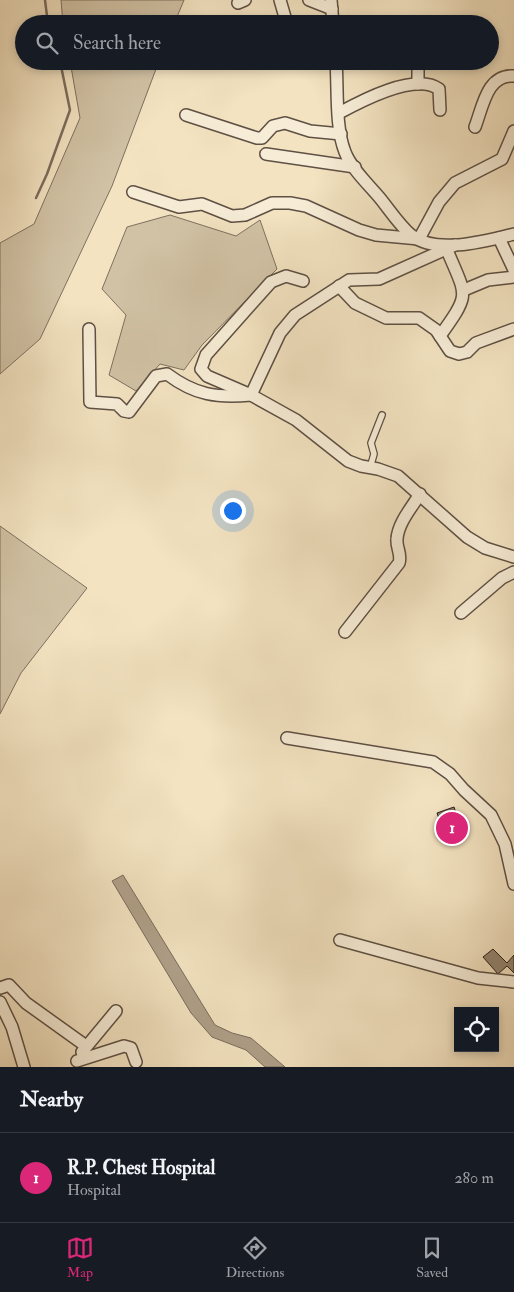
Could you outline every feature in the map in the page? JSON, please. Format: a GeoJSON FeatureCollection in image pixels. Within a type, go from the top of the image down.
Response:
{"type":"FeatureCollection","features":[{"type":"Feature","properties":{"kind":"street"},"geometry":{"type":"LineString","coordinates":[[280,0],[284,15]]}},
{"type":"Feature","properties":{"kind":"street"},"geometry":{"type":"LineString","coordinates":[[309,0],[332,5]]}},
{"type":"Feature","properties":{"kind":"street"},"geometry":{"type":"LineString","coordinates":[[336,70],[341,134],[345,152],[355,167],[411,235],[428,243],[451,248]]}},
{"type":"Feature","properties":{"kind":"street"},"geometry":{"type":"LineString","coordinates":[[418,70],[418,84]]}},
{"type":"Feature","properties":{"kind":"street"},"geometry":{"type":"LineString","coordinates":[[476,127],[492,84],[502,76],[514,76]]}},
{"type":"Feature","properties":{"kind":"street"},"geometry":{"type":"LineString","coordinates":[[339,113],[378,94],[418,84],[434,86],[439,89],[440,110]]}},
{"type":"Feature","properties":{"kind":"street"},"geometry":{"type":"LineString","coordinates":[[186,115],[257,138],[262,138],[273,126],[285,124],[310,131],[341,134]]}},
{"type":"Feature","properties":{"kind":"street"},"geometry":{"type":"LineString","coordinates":[[419,239],[452,186],[463,178],[502,159],[514,131]]}},
{"type":"Feature","properties":{"kind":"street"},"geometry":{"type":"LineString","coordinates":[[266,154],[355,167]]}},
{"type":"Feature","properties":{"kind":"street"},"geometry":{"type":"LineString","coordinates":[[133,192],[179,207],[202,204],[232,216],[245,214],[272,204],[290,203],[306,206],[359,230],[376,235],[419,239]]}},
{"type":"Feature","properties":{"kind":"street"},"geometry":{"type":"LineString","coordinates":[[251,395],[287,323],[295,315],[339,286],[349,280],[379,279],[451,248],[514,234]]}},
{"type":"Feature","properties":{"kind":"street"},"geometry":{"type":"LineString","coordinates":[[499,238],[514,270]]}},
{"type":"Feature","properties":{"kind":"street"},"geometry":{"type":"LineString","coordinates":[[440,336],[461,307],[464,290],[451,248]]}},
{"type":"Feature","properties":{"kind":"street"},"geometry":{"type":"LineString","coordinates":[[303,281],[286,276],[271,282],[242,312],[202,363],[201,369],[207,376],[251,395],[296,420],[348,461],[398,476],[467,537],[485,548],[514,557]]}},
{"type":"Feature","properties":{"kind":"street"},"geometry":{"type":"LineString","coordinates":[[464,290],[488,280],[514,277]]}},
{"type":"Feature","properties":{"kind":"street"},"geometry":{"type":"LineString","coordinates":[[339,286],[355,303],[386,318],[397,320],[416,317],[432,326],[450,351],[463,354],[476,343],[514,329]]}},
{"type":"Feature","properties":{"kind":"street"},"geometry":{"type":"LineString","coordinates":[[89,329],[90,402],[117,404],[124,411],[129,412],[156,376],[162,374],[199,393],[224,396],[251,395]]}},
{"type":"Feature","properties":{"kind":"street"},"geometry":{"type":"LineString","coordinates":[[345,632],[398,563],[400,555],[397,539],[400,526],[420,494]]}},
{"type":"Feature","properties":{"kind":"street"},"geometry":{"type":"LineString","coordinates":[[461,613],[502,578],[514,572]]}},
{"type":"Feature","properties":{"kind":"street"},"geometry":{"type":"LineString","coordinates":[[287,738],[433,762],[450,774],[491,815],[506,844],[514,884]]}},
{"type":"Feature","properties":{"kind":"street"},"geometry":{"type":"LineString","coordinates":[[340,940],[478,978],[514,982]]}},
{"type":"Feature","properties":{"kind":"street"},"geometry":{"type":"LineString","coordinates":[[0,988],[9,986],[26,1003],[86,1046]]}},
{"type":"Feature","properties":{"kind":"street"},"geometry":{"type":"LineString","coordinates":[[0,1002],[12,1027],[24,1067]]}},
{"type":"Feature","properties":{"kind":"street"},"geometry":{"type":"LineString","coordinates":[[76,1064],[86,1046],[116,1011]]}},
{"type":"Feature","properties":{"kind":"street"},"geometry":{"type":"LineString","coordinates":[[0,1031],[12,1027]]}},
{"type":"Feature","properties":{"kind":"street"},"geometry":{"type":"LineString","coordinates":[[76,1064],[124,1046],[131,1048],[136,1062]]}},
{"type":"Feature","properties":{"kind":"lane"},"geometry":{"type":"LineString","coordinates":[[370,468],[374,454],[371,443],[382,415]]}},
{"type":"Feature","properties":{"kind":"shaded area"},"geometry":{"type":"Polygon","coordinates":[[[61,0],[184,0],[178,15],[62,15],[61,0]]]}},
{"type":"Feature","properties":{"kind":"shaded area"},"geometry":{"type":"Polygon","coordinates":[[[72,70],[156,70],[112,186],[40,339],[0,374],[0,243],[34,224],[80,118],[72,70]]]}},
{"type":"Feature","properties":{"kind":"shaded area"},"geometry":{"type":"Polygon","coordinates":[[[170,215],[236,236],[260,220],[277,269],[202,345],[184,370],[160,364],[136,391],[109,375],[126,315],[102,289],[127,227],[170,215]]]}},
{"type":"Feature","properties":{"kind":"shaded area"},"geometry":{"type":"Polygon","coordinates":[[[0,526],[87,588],[21,673],[0,714],[0,526]]]}},
{"type":"Feature","properties":{"kind":"shaded area"},"geometry":{"type":"Polygon","coordinates":[[[123,875],[215,1025],[232,1033],[251,1038],[285,1067],[265,1067],[246,1050],[212,1037],[191,1013],[112,881],[123,875]]]}},
{"type":"Feature","properties":{"kind":"building"},"geometry":{"type":"Polygon","coordinates":[[[454,807],[465,839],[448,845],[437,813],[454,807]]]}},
{"type":"Feature","properties":{"kind":"building"},"geometry":{"type":"Polygon","coordinates":[[[493,949],[507,963],[514,955],[514,973],[507,966],[498,974],[483,957],[493,949]]]}},
{"type":"Feature","properties":{"kind":"waterway"},"geometry":{"type":"LineString","coordinates":[[45,0],[47,15]]}},
{"type":"Feature","properties":{"kind":"waterway"},"geometry":{"type":"LineString","coordinates":[[36,198],[47,174],[70,110],[62,70]]}},
{"type":"Feature","properties":{"kind":"place","name":"R.P. Chest Hospital"},"geometry":{"type":"Point","coordinates":[452,828]}}]}
